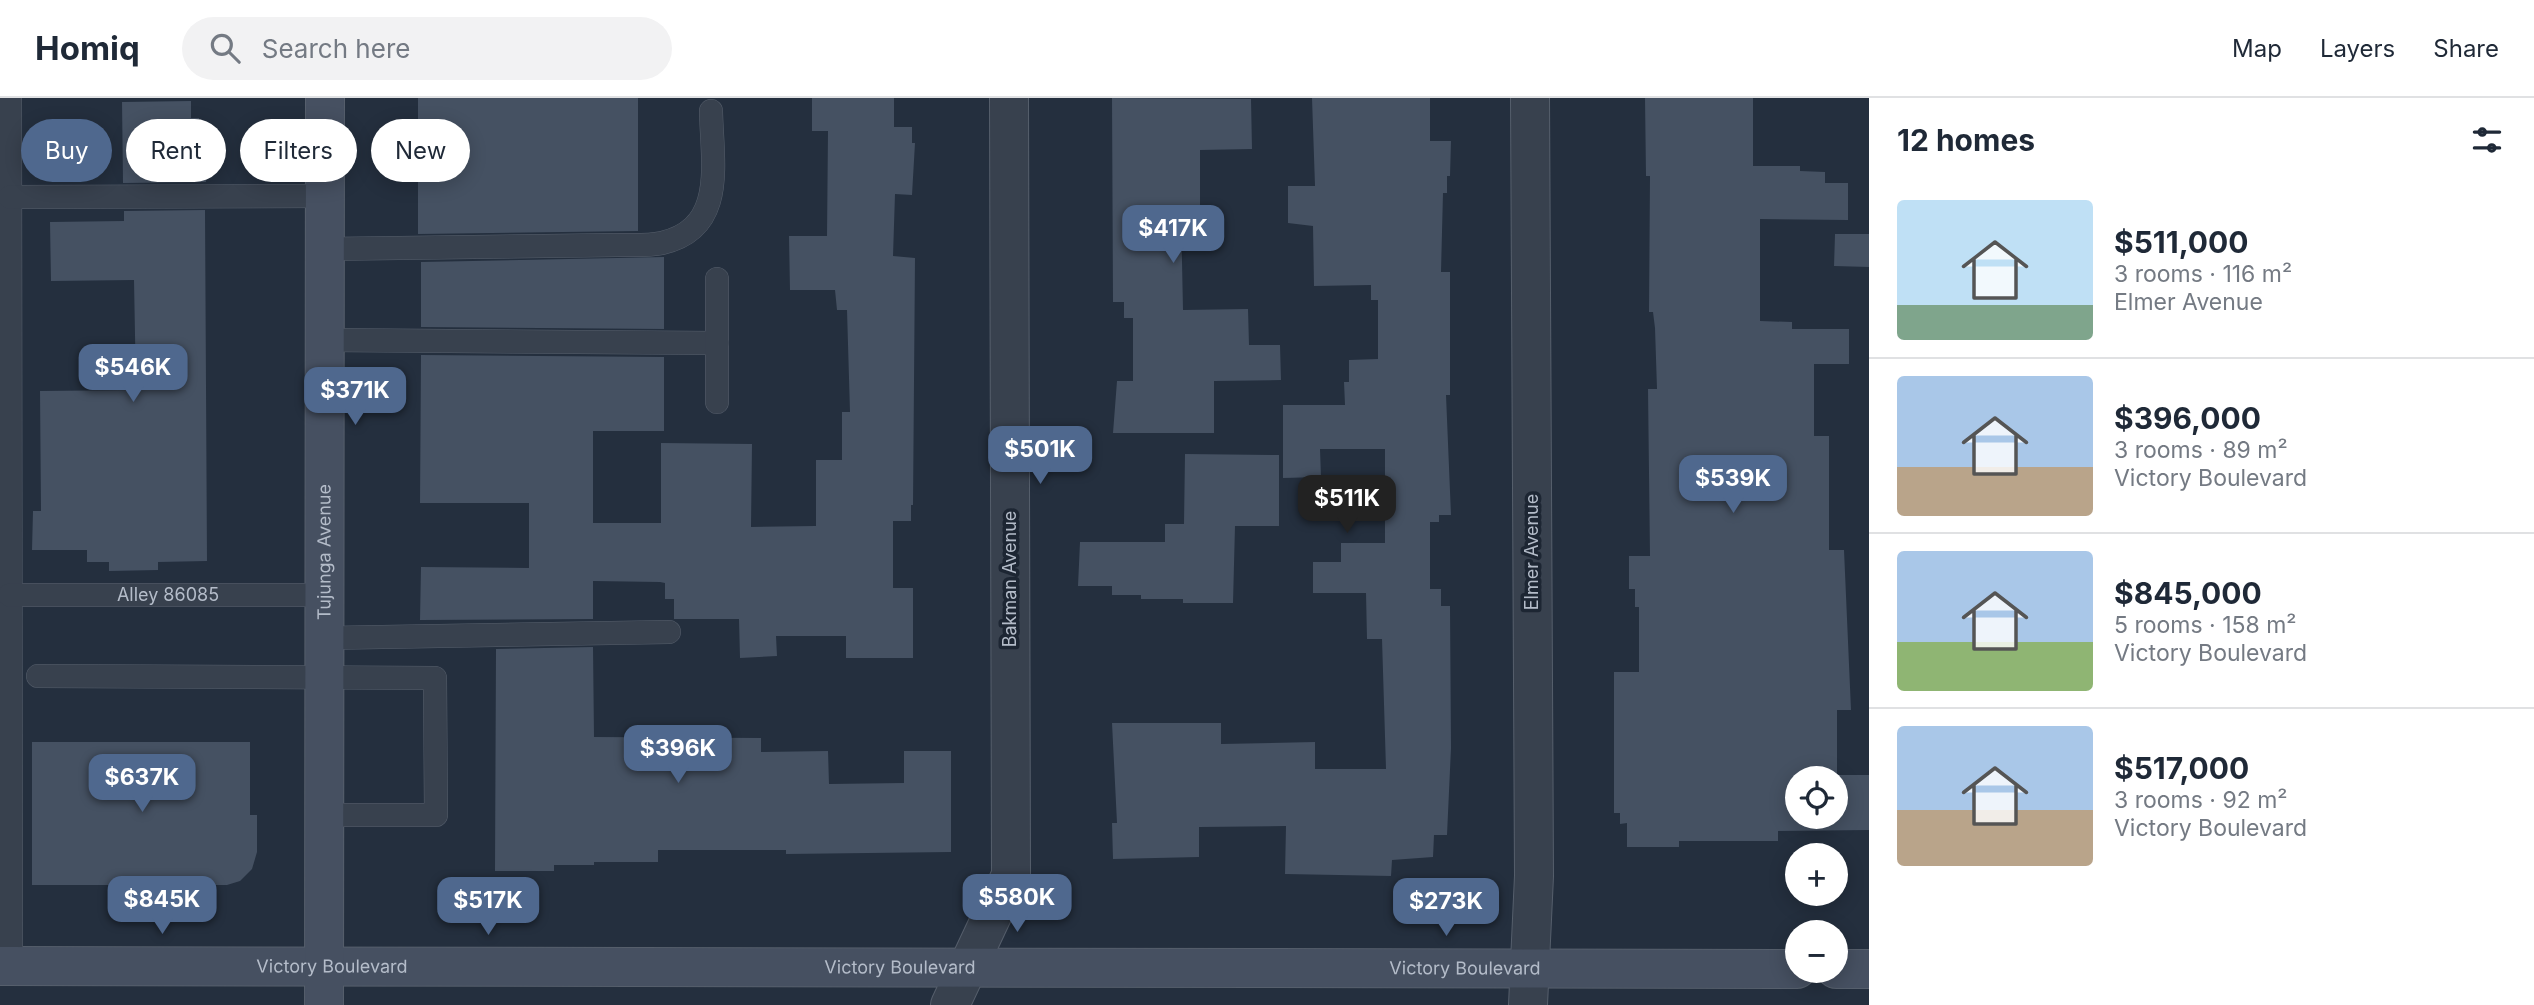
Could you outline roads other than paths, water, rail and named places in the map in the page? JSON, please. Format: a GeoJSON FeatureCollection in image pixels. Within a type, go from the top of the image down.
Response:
{"type":"FeatureCollection","features":[{"type":"Feature","properties":{"kind":"main road","name":"Tujunga Avenue"},"geometry":{"type":"LineString","coordinates":[[324,1005],[325,98]]}},
{"type":"Feature","properties":{"kind":"main road","name":"Victory Boulevard"},"geometry":{"type":"LineString","coordinates":[[6,965],[756,966],[969,970],[1785,969]]}},
{"type":"Feature","properties":{"kind":"main road"},"geometry":{"type":"LineString","coordinates":[[1848,969],[1869,969]]}},
{"type":"Feature","properties":{"kind":"street","name":"Bakman Avenue"},"geometry":{"type":"LineString","coordinates":[[950,1005],[969,970],[1011,875],[1009,98]]}},
{"type":"Feature","properties":{"kind":"street","name":"Elmer Avenue"},"geometry":{"type":"LineString","coordinates":[[1528,1005],[1534,863],[1530,98]]}},
{"type":"Feature","properties":{"kind":"lane"},"geometry":{"type":"LineString","coordinates":[[6,965],[10,595],[10,98]]}},
{"type":"Feature","properties":{"kind":"lane"},"geometry":{"type":"LineString","coordinates":[[325,249],[605,246],[660,243],[685,235],[699,223],[710,207],[711,111]]}},
{"type":"Feature","properties":{"kind":"lane"},"geometry":{"type":"LineString","coordinates":[[10,197],[325,196]]}},
{"type":"Feature","properties":{"kind":"lane"},"geometry":{"type":"LineString","coordinates":[[716,402],[717,279]]}},
{"type":"Feature","properties":{"kind":"lane"},"geometry":{"type":"LineString","coordinates":[[325,340],[717,343]]}},
{"type":"Feature","properties":{"kind":"lane","name":"Alley 86085"},"geometry":{"type":"LineString","coordinates":[[10,595],[325,595]]}},
{"type":"Feature","properties":{"kind":"lane"},"geometry":{"type":"LineString","coordinates":[[325,638],[669,632]]}},
{"type":"Feature","properties":{"kind":"lane"},"geometry":{"type":"LineString","coordinates":[[38,676],[435,678],[436,815],[325,815]]}}]}
